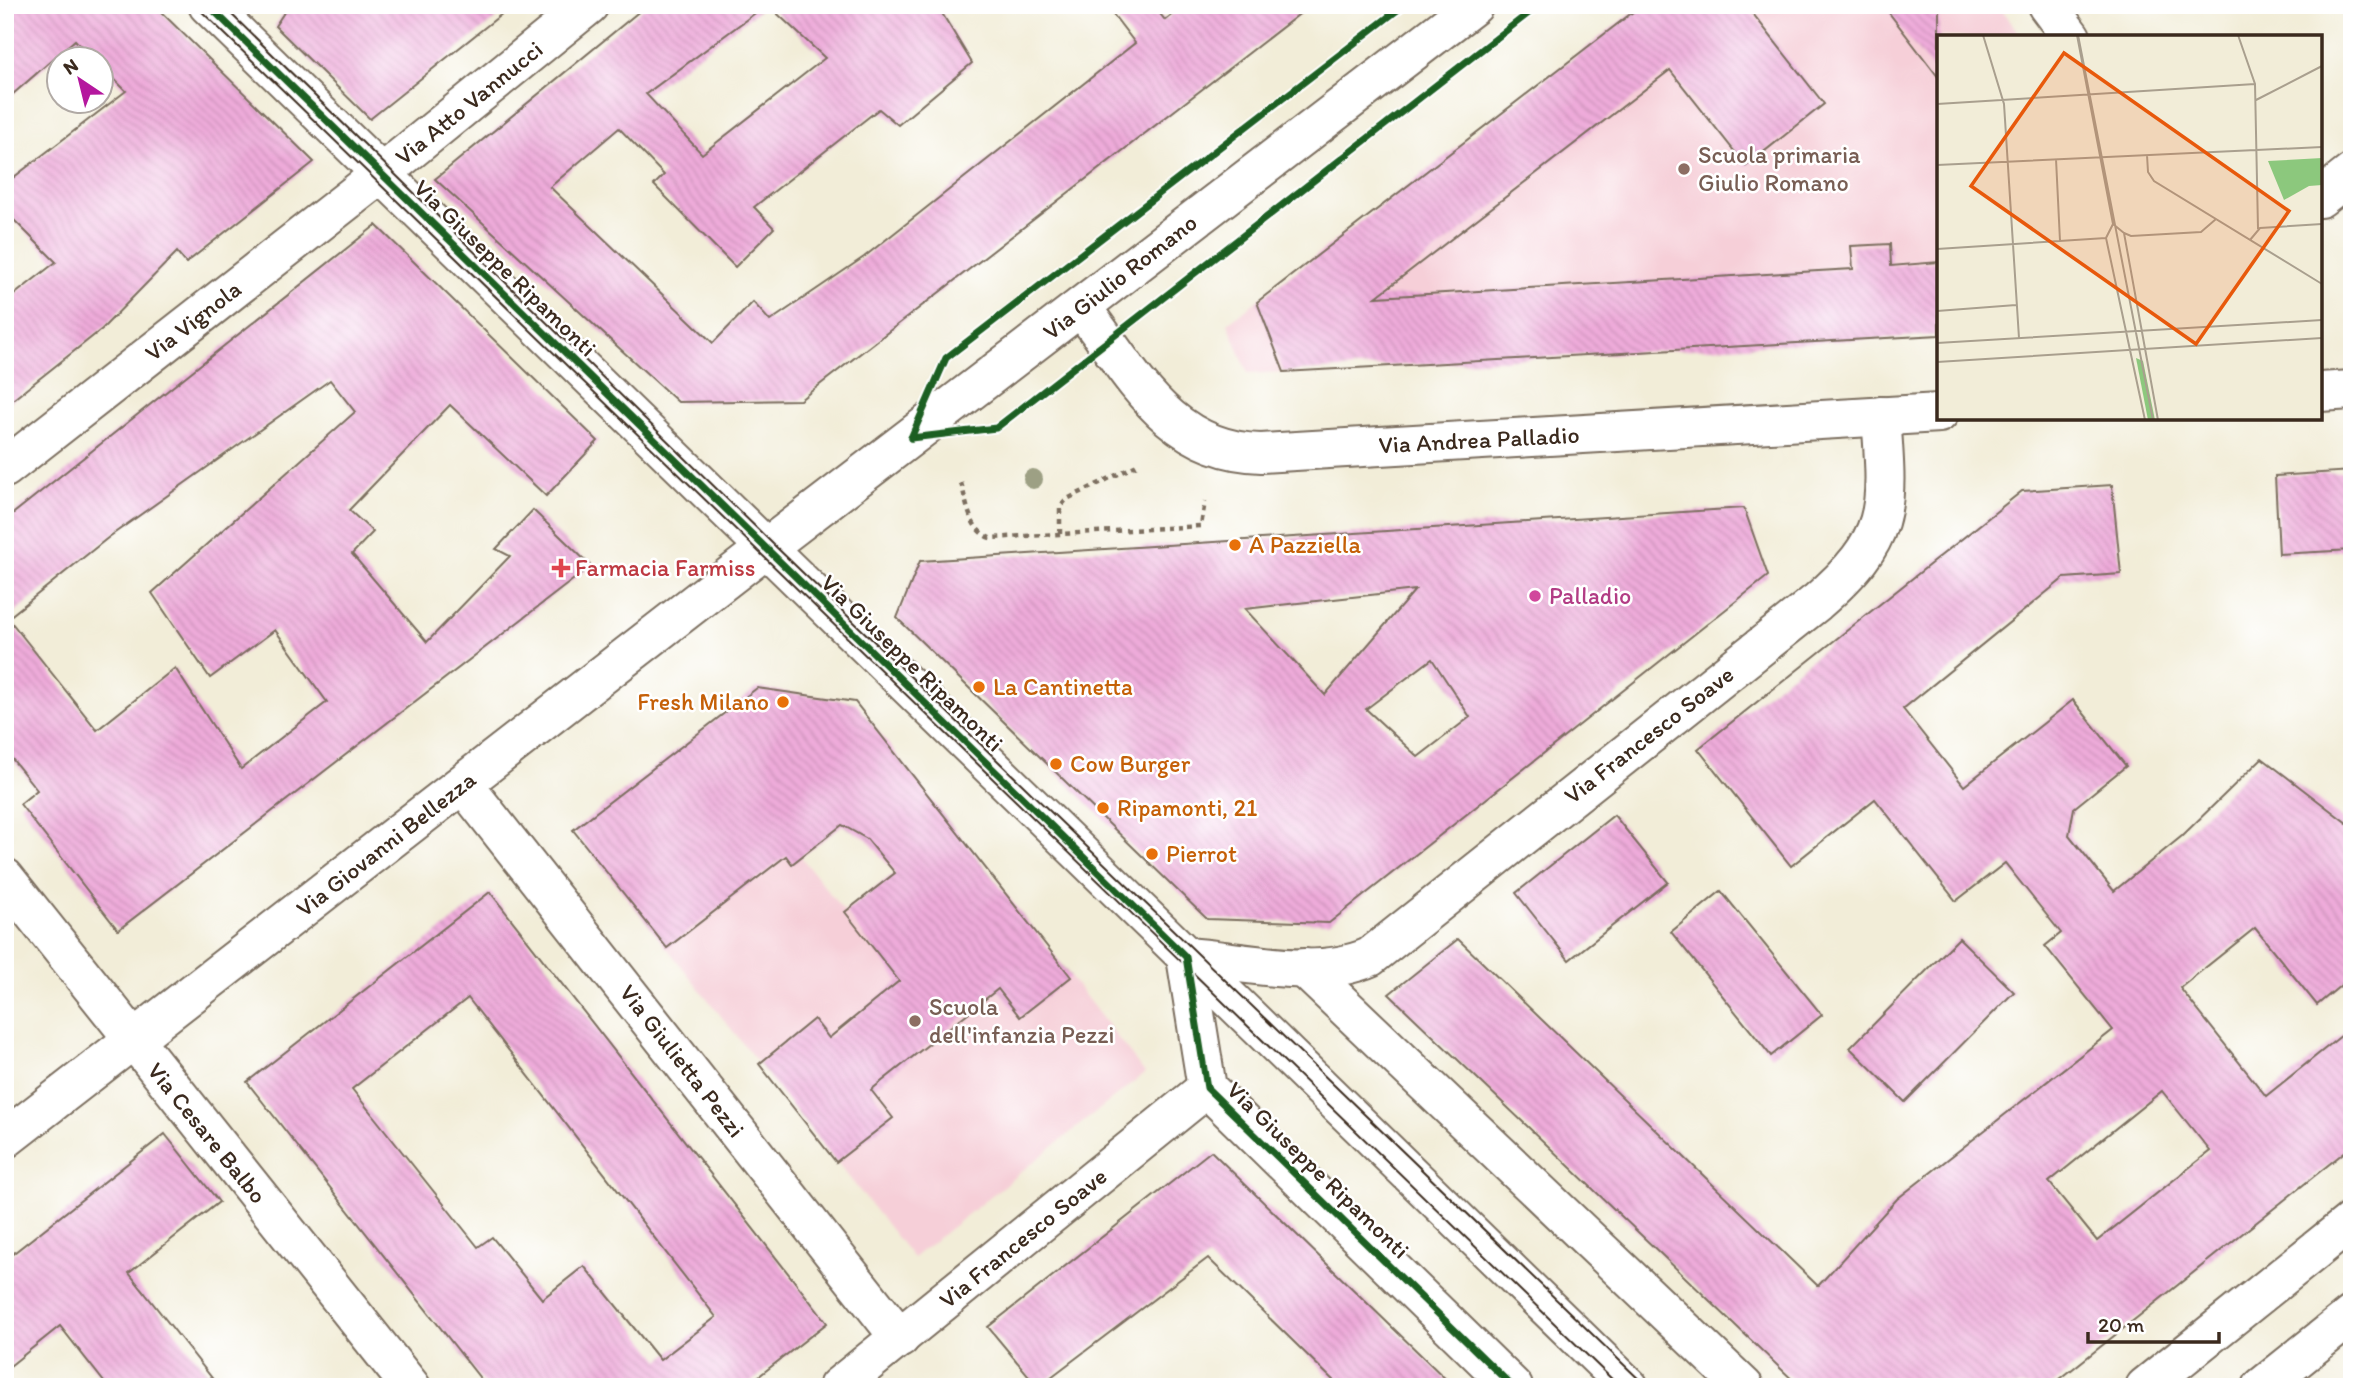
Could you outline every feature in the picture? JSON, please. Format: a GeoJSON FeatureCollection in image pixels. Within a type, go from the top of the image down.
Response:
{"type":"FeatureCollection","features":[{"type":"Feature","properties":{"kind":"street","name":"Via Giuseppe Ripamonti"},"geometry":{"type":"LineString","coordinates":[[208,5],[1629,1387]]}},
{"type":"Feature","properties":{"kind":"street","name":"Via Atto Vannucci"},"geometry":{"type":"LineString","coordinates":[[381,174],[589,5]]}},
{"type":"Feature","properties":{"kind":"street","name":"Via Giulio Romano"},"geometry":{"type":"LineString","coordinates":[[766,548],[1475,5]]}},
{"type":"Feature","properties":{"kind":"street"},"geometry":{"type":"LineString","coordinates":[[2047,5],[2070,35]]}},
{"type":"Feature","properties":{"kind":"street"},"geometry":{"type":"LineString","coordinates":[[2322,196],[2352,173]]}},
{"type":"Feature","properties":{"kind":"street","name":"Via Vignola"},"geometry":{"type":"LineString","coordinates":[[5,468],[381,174]]}},
{"type":"Feature","properties":{"kind":"street","name":"Via Andrea Palladio"},"geometry":{"type":"LineString","coordinates":[[1081,307],[1172,422],[1211,446],[1232,451],[1261,453],[1937,413]]}},
{"type":"Feature","properties":{"kind":"street"},"geometry":{"type":"LineString","coordinates":[[2322,392],[2352,390]]}},
{"type":"Feature","properties":{"kind":"street","name":"Via Francesco Soave"},"geometry":{"type":"LineString","coordinates":[[1304,968],[1346,967],[1370,957],[1857,566],[1870,545],[1883,508],[1886,488],[1881,416]]}},
{"type":"Feature","properties":{"kind":"street","name":"Via Giovanni Bellezza"},"geometry":{"type":"LineString","coordinates":[[5,1139],[766,548]]}},
{"type":"Feature","properties":{"kind":"street","name":"Via Giulietta Pezzi"},"geometry":{"type":"LineString","coordinates":[[463,784],[900,1338]]}},
{"type":"Feature","properties":{"kind":"street","name":"Via Cesare Balbo"},"geometry":{"type":"LineString","coordinates":[[5,878],[411,1387]]}},
{"type":"Feature","properties":{"kind":"street","name":"Via Giuseppe Ripamonti"},"geometry":{"type":"LineString","coordinates":[[1186,957],[1207,1088],[1513,1387]]}},
{"type":"Feature","properties":{"kind":"street"},"geometry":{"type":"LineString","coordinates":[[1186,957],[1304,968],[1744,1387]]}},
{"type":"Feature","properties":{"kind":"street","name":"Via Francesco Soave"},"geometry":{"type":"LineString","coordinates":[[838,1387],[1207,1088]]}},
{"type":"Feature","properties":{"kind":"street"},"geometry":{"type":"LineString","coordinates":[[2145,1387],[2352,1221]]}},
{"type":"Feature","properties":{"kind":"street"},"geometry":{"type":"LineString","coordinates":[[2262,1387],[2352,1315]]}},
{"type":"Feature","properties":{"kind":"path"},"geometry":{"type":"LineString","coordinates":[[1060,534],[1060,507],[1067,499],[1141,463]]}},
{"type":"Feature","properties":{"kind":"path"},"geometry":{"type":"LineString","coordinates":[[961,483],[973,523],[984,536],[990,538],[1201,526],[1205,500]]}},
{"type":"Feature","properties":{"kind":"shaded area","name":"Scuola primaria Giulio Romano"},"geometry":{"type":"Polygon","coordinates":[[[1642,5],[1998,5],[2020,35],[1937,35],[1937,335],[1248,374],[1228,323],[1642,5]]]}},
{"type":"Feature","properties":{"kind":"shaded area","name":"Scuola dell'infanzia Pezzi"},"geometry":{"type":"Polygon","coordinates":[[[786,856],[792,863],[801,857],[875,951],[984,866],[1145,1073],[913,1258],[667,948],[786,856]]]}},
{"type":"Feature","properties":{"kind":"building"},"geometry":{"type":"Polygon","coordinates":[[[5,5],[154,5],[314,162],[186,263],[177,252],[102,329],[5,406],[5,302],[56,262],[5,211],[5,184],[93,116],[116,116],[116,99],[126,91],[116,81],[116,46],[81,46],[75,40],[68,46],[46,46],[46,65],[5,101],[5,5]]]}},
{"type":"Feature","properties":{"kind":"building"},"geometry":{"type":"Polygon","coordinates":[[[289,5],[513,5],[370,119],[275,26],[289,5]]]}},
{"type":"Feature","properties":{"kind":"building"},"geometry":{"type":"Polygon","coordinates":[[[647,5],[766,5],[646,94],[702,154],[825,58],[768,5],[937,5],[972,63],[898,125],[879,109],[754,207],[774,228],[735,267],[654,185],[664,175],[619,128],[550,187],[713,343],[753,302],[770,321],[864,257],[1135,43],[1106,5],[1153,5],[1165,20],[1184,5],[1311,5],[800,400],[678,402],[435,179],[647,5]]]}},
{"type":"Feature","properties":{"kind":"building"},"geometry":{"type":"Polygon","coordinates":[[[1642,5],[1746,5],[1824,104],[1746,166],[1670,70],[1376,297],[1853,269],[1851,246],[1890,244],[1891,266],[1937,262],[1937,335],[1284,372],[1257,302],[1642,5]]]}},
{"type":"Feature","properties":{"kind":"building"},"geometry":{"type":"Polygon","coordinates":[[[1883,5],[1939,5],[1937,75],[1883,5]]]}},
{"type":"Feature","properties":{"kind":"building"},"geometry":{"type":"Polygon","coordinates":[[[376,225],[598,441],[546,496],[450,405],[349,510],[373,532],[352,554],[427,642],[510,556],[496,549],[533,510],[591,566],[118,930],[20,804],[37,790],[5,750],[5,520],[376,225]],[[330,380],[109,537],[8,618],[97,730],[175,668],[241,769],[327,702],[275,630],[210,678],[152,593],[355,412],[330,380]]]}},
{"type":"Feature","properties":{"kind":"building"},"geometry":{"type":"Polygon","coordinates":[[[2352,471],[2352,550],[2279,554],[2275,476],[2352,471]]]}},
{"type":"Feature","properties":{"kind":"building"},"geometry":{"type":"Polygon","coordinates":[[[2112,485],[2121,574],[2064,578],[1903,709],[1964,786],[2073,700],[2126,766],[2074,808],[2069,835],[2114,891],[2182,836],[2262,758],[2352,827],[2352,976],[2317,1005],[2255,928],[2180,988],[2266,1096],[2352,1027],[2352,1146],[2050,1387],[1800,1387],[1389,994],[1458,939],[1818,1286],[1897,1199],[2113,1030],[2045,946],[2061,933],[2005,863],[1956,901],[1875,799],[1791,866],[1698,749],[2022,491],[2112,485]],[[2162,1091],[2049,1182],[2097,1241],[2210,1151],[2162,1091]]]}},
{"type":"Feature","properties":{"kind":"building"},"geometry":{"type":"Polygon","coordinates":[[[1744,508],[1768,576],[1329,923],[1207,919],[897,618],[920,561],[1744,508]],[[1415,590],[1245,609],[1325,695],[1415,590]],[[1432,659],[1366,709],[1418,757],[1470,717],[1432,659]]]}},
{"type":"Feature","properties":{"kind":"building"},"geometry":{"type":"Polygon","coordinates":[[[757,688],[855,702],[1071,977],[1020,1017],[998,989],[871,1090],[893,1118],[836,1162],[759,1064],[814,1019],[829,1038],[899,981],[845,912],[895,873],[867,839],[842,825],[792,864],[786,856],[667,948],[573,830],[757,688]]]}},
{"type":"Feature","properties":{"kind":"building"},"geometry":{"type":"Polygon","coordinates":[[[1614,815],[1668,882],[1569,960],[1516,893],[1614,815]]]}},
{"type":"Feature","properties":{"kind":"building"},"geometry":{"type":"Polygon","coordinates":[[[1721,891],[1822,1015],[1771,1056],[1671,932],[1721,891]]]}},
{"type":"Feature","properties":{"kind":"building"},"geometry":{"type":"Polygon","coordinates":[[[490,892],[827,1323],[745,1387],[487,1387],[247,1082],[490,892]],[[468,998],[352,1089],[478,1247],[492,1237],[542,1299],[584,1266],[660,1360],[716,1317],[468,998]]]}},
{"type":"Feature","properties":{"kind":"building"},"geometry":{"type":"Polygon","coordinates":[[[1959,938],[2014,992],[1905,1102],[1850,1048],[1959,938]]]}},
{"type":"Feature","properties":{"kind":"building"},"geometry":{"type":"Polygon","coordinates":[[[165,1134],[219,1202],[129,1273],[219,1387],[108,1387],[60,1326],[5,1370],[5,1260],[165,1134]]]}},
{"type":"Feature","properties":{"kind":"building"},"geometry":{"type":"Polygon","coordinates":[[[1211,1151],[1454,1387],[1340,1387],[1208,1258],[1038,1387],[988,1327],[1211,1151]]]}},
{"type":"Feature","properties":{"kind":"tram line"},"geometry":{"type":"LineString","coordinates":[[195,5],[1620,1387]]}},
{"type":"Feature","properties":{"kind":"tram line"},"geometry":{"type":"LineString","coordinates":[[222,5],[772,543],[1647,1387]]}},
{"type":"Feature","properties":{"kind":"cycle path"},"geometry":{"type":"LineString","coordinates":[[208,5],[1186,957],[1207,1088],[1513,1387]]}},
{"type":"Feature","properties":{"kind":"cycle path"},"geometry":{"type":"LineString","coordinates":[[911,438],[946,358],[1404,5]]}},
{"type":"Feature","properties":{"kind":"cycle path"},"geometry":{"type":"LineString","coordinates":[[911,438],[996,428],[1539,5]]}},
{"type":"Feature","properties":{"kind":"place","name":"Scuola primaria Giulio Romano"},"geometry":{"type":"Point","coordinates":[1684,169]}},
{"type":"Feature","properties":{"kind":"place","name":"A Pazziella"},"geometry":{"type":"Point","coordinates":[1235,545]}},
{"type":"Feature","properties":{"kind":"place","name":"Farmacia Farmiss"},"geometry":{"type":"Point","coordinates":[561,568]}},
{"type":"Feature","properties":{"kind":"place","name":"Palladio"},"geometry":{"type":"Point","coordinates":[1535,596]}},
{"type":"Feature","properties":{"kind":"place","name":"La Cantinetta"},"geometry":{"type":"Point","coordinates":[979,687]}},
{"type":"Feature","properties":{"kind":"place","name":"Fresh Milano"},"geometry":{"type":"Point","coordinates":[783,702]}},
{"type":"Feature","properties":{"kind":"place","name":"Cow Burger"},"geometry":{"type":"Point","coordinates":[1056,764]}},
{"type":"Feature","properties":{"kind":"place","name":"Ripamonti, 21"},"geometry":{"type":"Point","coordinates":[1103,808]}},
{"type":"Feature","properties":{"kind":"place","name":"Pierrot"},"geometry":{"type":"Point","coordinates":[1152,854]}},
{"type":"Feature","properties":{"kind":"place","name":"Scuola dell'infanzia Pezzi"},"geometry":{"type":"Point","coordinates":[915,1021]}}]}
